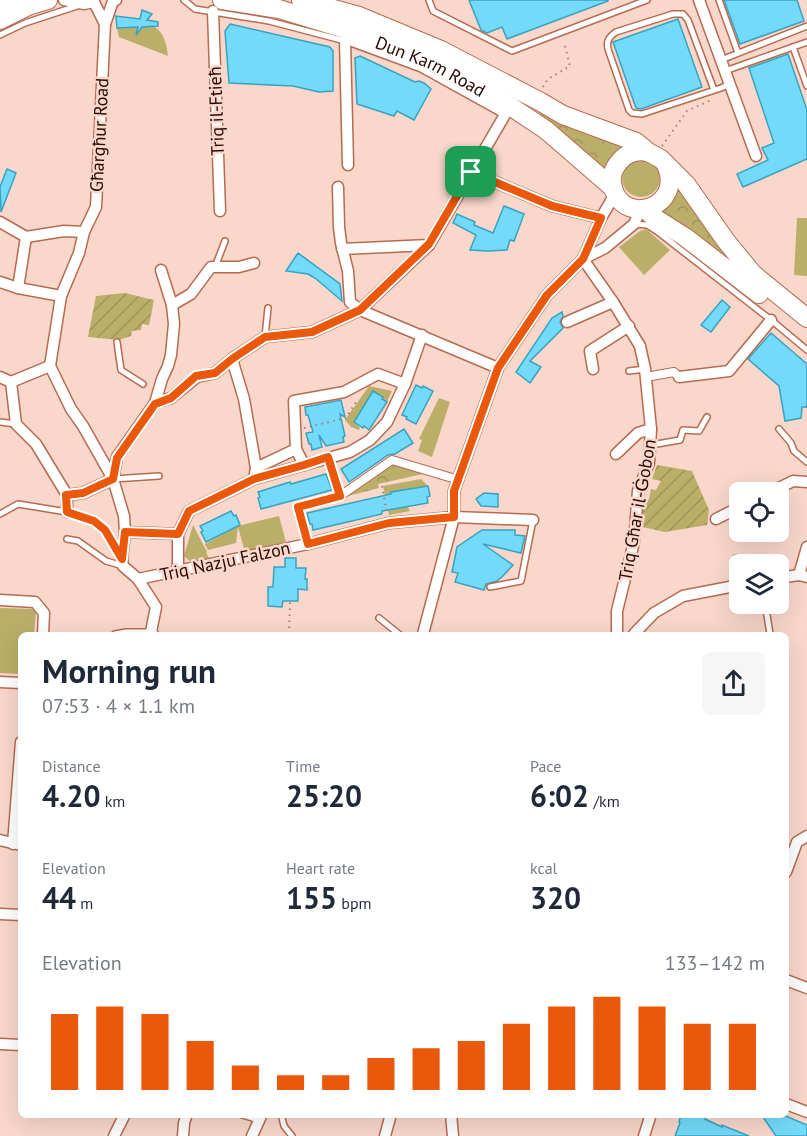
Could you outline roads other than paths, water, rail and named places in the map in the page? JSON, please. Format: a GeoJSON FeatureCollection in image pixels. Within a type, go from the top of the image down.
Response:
{"type":"FeatureCollection","features":[{"type":"Feature","properties":{"kind":"highway"},"geometry":{"type":"LineString","coordinates":[[0,6],[12,0]]}},
{"type":"Feature","properties":{"kind":"highway"},"geometry":{"type":"LineString","coordinates":[[0,20],[28,6],[48,0]]}},
{"type":"Feature","properties":{"kind":"highway","name":"Dun Karm Road"},"geometry":{"type":"LineString","coordinates":[[301,0],[359,16],[430,46],[562,115],[636,142],[657,157],[686,184],[726,241],[753,274],[807,318]]}},
{"type":"Feature","properties":{"kind":"highway","name":"Dun Karm Road"},"geometry":{"type":"LineString","coordinates":[[224,7],[279,9],[347,35],[434,63],[507,111],[546,130],[614,191],[622,202],[647,218],[685,237],[746,283],[807,334]]}},
{"type":"Feature","properties":{"kind":"highway"},"geometry":{"type":"LineString","coordinates":[[614,191],[613,172],[621,159],[638,151],[657,157],[670,177],[669,187],[666,195],[653,207],[647,218]]}},
{"type":"Feature","properties":{"kind":"street"},"geometry":{"type":"LineString","coordinates":[[64,0],[84,4],[94,2],[105,24]]}},
{"type":"Feature","properties":{"kind":"street"},"geometry":{"type":"LineString","coordinates":[[105,24],[113,1],[116,0]]}},
{"type":"Feature","properties":{"kind":"street"},"geometry":{"type":"LineString","coordinates":[[699,0],[756,156]]}},
{"type":"Feature","properties":{"kind":"street","name":"Triq il-Ftieħ"},"geometry":{"type":"LineString","coordinates":[[220,211],[224,7]]}},
{"type":"Feature","properties":{"kind":"street","name":"Għargħur Road"},"geometry":{"type":"LineString","coordinates":[[50,366],[61,296],[79,253],[84,232],[96,207],[105,24]]}},
{"type":"Feature","properties":{"kind":"street"},"geometry":{"type":"LineString","coordinates":[[347,35],[348,165]]}},
{"type":"Feature","properties":{"kind":"street"},"geometry":{"type":"LineString","coordinates":[[155,404],[171,398],[196,376],[215,373],[265,337],[312,332],[360,310],[429,244],[507,111]]}},
{"type":"Feature","properties":{"kind":"street"},"geometry":{"type":"LineString","coordinates":[[471,172],[552,206],[601,218]]}},
{"type":"Feature","properties":{"kind":"street"},"geometry":{"type":"LineString","coordinates":[[338,187],[339,227],[348,271],[350,303],[360,310],[498,368]]}},
{"type":"Feature","properties":{"kind":"street"},"geometry":{"type":"LineString","coordinates":[[583,259],[614,191]]}},
{"type":"Feature","properties":{"kind":"street"},"geometry":{"type":"LineString","coordinates":[[424,632],[454,517],[454,491],[498,368],[547,295],[583,259],[605,248],[647,218]]}},
{"type":"Feature","properties":{"kind":"street"},"geometry":{"type":"LineString","coordinates":[[0,222],[26,237],[64,231],[84,232]]}},
{"type":"Feature","properties":{"kind":"street"},"geometry":{"type":"LineString","coordinates":[[18,288],[26,237]]}},
{"type":"Feature","properties":{"kind":"street"},"geometry":{"type":"LineString","coordinates":[[342,249],[429,244]]}},
{"type":"Feature","properties":{"kind":"street","name":"Triq Għar il-Ġobon"},"geometry":{"type":"LineString","coordinates":[[583,259],[640,346],[651,429],[649,463],[638,491],[634,542],[617,611],[617,632]]}},
{"type":"Feature","properties":{"kind":"street"},"geometry":{"type":"LineString","coordinates":[[172,305],[191,294],[211,267],[239,267],[254,263]]}},
{"type":"Feature","properties":{"kind":"street"},"geometry":{"type":"LineString","coordinates":[[113,479],[117,458],[155,404],[171,355],[174,324],[172,305],[161,270]]}},
{"type":"Feature","properties":{"kind":"street"},"geometry":{"type":"LineString","coordinates":[[0,282],[18,288],[61,296]]}},
{"type":"Feature","properties":{"kind":"street"},"geometry":{"type":"LineString","coordinates":[[567,322],[613,302]]}},
{"type":"Feature","properties":{"kind":"street"},"geometry":{"type":"LineString","coordinates":[[645,373],[674,372],[679,377],[729,371],[771,320]]}},
{"type":"Feature","properties":{"kind":"street"},"geometry":{"type":"LineString","coordinates":[[593,369],[590,351],[628,326]]}},
{"type":"Feature","properties":{"kind":"street"},"geometry":{"type":"LineString","coordinates":[[255,474],[304,465],[350,452],[370,440],[387,422],[405,384],[422,335]]}},
{"type":"Feature","properties":{"kind":"street"},"geometry":{"type":"LineString","coordinates":[[232,359],[244,399],[255,474]]}},
{"type":"Feature","properties":{"kind":"street"},"geometry":{"type":"LineString","coordinates":[[0,377],[11,382],[50,366],[71,409],[113,479],[124,516],[123,563],[138,579],[156,607],[152,632]]}},
{"type":"Feature","properties":{"kind":"street"},"geometry":{"type":"LineString","coordinates":[[304,465],[296,449],[294,400],[344,392],[378,374],[405,384]]}},
{"type":"Feature","properties":{"kind":"street"},"geometry":{"type":"LineString","coordinates":[[11,382],[16,424],[36,444],[66,495],[67,512]]}},
{"type":"Feature","properties":{"kind":"street"},"geometry":{"type":"LineString","coordinates":[[616,454],[638,433],[651,429]]}},
{"type":"Feature","properties":{"kind":"street"},"geometry":{"type":"LineString","coordinates":[[178,571],[178,534],[189,511],[296,449]]}},
{"type":"Feature","properties":{"kind":"street"},"geometry":{"type":"LineString","coordinates":[[328,457],[340,496],[392,460],[459,480]]}},
{"type":"Feature","properties":{"kind":"street"},"geometry":{"type":"LineString","coordinates":[[66,495],[83,493],[113,479]]}},
{"type":"Feature","properties":{"kind":"street"},"geometry":{"type":"LineString","coordinates":[[789,483],[807,482]]}},
{"type":"Feature","properties":{"kind":"street"},"geometry":{"type":"LineString","coordinates":[[716,519],[729,512]]}},
{"type":"Feature","properties":{"kind":"street","name":"Triq Nazju Falzon"},"geometry":{"type":"LineString","coordinates":[[138,579],[308,544],[389,523],[454,517],[533,520]]}},
{"type":"Feature","properties":{"kind":"street"},"geometry":{"type":"LineString","coordinates":[[125,532],[178,534]]}},
{"type":"Feature","properties":{"kind":"street"},"geometry":{"type":"LineString","coordinates":[[803,576],[807,547]]}},
{"type":"Feature","properties":{"kind":"street"},"geometry":{"type":"LineString","coordinates":[[636,632],[654,613],[683,596],[729,587]]}},
{"type":"Feature","properties":{"kind":"street"},"geometry":{"type":"LineString","coordinates":[[0,600],[35,602],[44,613],[43,632]]}},
{"type":"Feature","properties":{"kind":"street"},"geometry":{"type":"LineString","coordinates":[[0,682],[18,683]]}},
{"type":"Feature","properties":{"kind":"street"},"geometry":{"type":"LineString","coordinates":[[0,840],[17,845],[18,820]]}},
{"type":"Feature","properties":{"kind":"street"},"geometry":{"type":"LineString","coordinates":[[789,864],[797,842],[807,836]]}},
{"type":"Feature","properties":{"kind":"street"},"geometry":{"type":"LineString","coordinates":[[0,914],[18,915]]}},
{"type":"Feature","properties":{"kind":"street"},"geometry":{"type":"LineString","coordinates":[[789,981],[807,988]]}},
{"type":"Feature","properties":{"kind":"street"},"geometry":{"type":"LineString","coordinates":[[0,1044],[18,1045]]}},
{"type":"Feature","properties":{"kind":"street"},"geometry":{"type":"LineString","coordinates":[[789,1105],[807,1112]]}},
{"type":"Feature","properties":{"kind":"street"},"geometry":{"type":"LineString","coordinates":[[114,1136],[123,1118]]}},
{"type":"Feature","properties":{"kind":"street"},"geometry":{"type":"LineString","coordinates":[[183,1136],[186,1118]]}},
{"type":"Feature","properties":{"kind":"street"},"geometry":{"type":"LineString","coordinates":[[252,1136],[260,1118]]}},
{"type":"Feature","properties":{"kind":"street"},"geometry":{"type":"LineString","coordinates":[[385,1136],[390,1118]]}},
{"type":"Feature","properties":{"kind":"street"},"geometry":{"type":"LineString","coordinates":[[451,1118],[453,1136]]}},
{"type":"Feature","properties":{"kind":"street"},"geometry":{"type":"LineString","coordinates":[[644,1136],[650,1118]]}},
{"type":"Feature","properties":{"kind":"lane","name":"Dun Karm Road"},"geometry":{"type":"LineString","coordinates":[[184,0],[195,9],[224,7]]}},
{"type":"Feature","properties":{"kind":"lane"},"geometry":{"type":"LineString","coordinates":[[429,0],[434,11],[512,51],[647,0]]}},
{"type":"Feature","properties":{"kind":"lane"},"geometry":{"type":"LineString","coordinates":[[719,0],[738,53]]}},
{"type":"Feature","properties":{"kind":"lane"},"geometry":{"type":"LineString","coordinates":[[0,35],[25,23],[84,4]]}},
{"type":"Feature","properties":{"kind":"lane"},"geometry":{"type":"LineString","coordinates":[[714,90],[688,20],[683,15],[673,14],[616,32],[608,40],[608,49],[628,110],[632,113],[642,114],[714,90],[731,88]]}},
{"type":"Feature","properties":{"kind":"lane"},"geometry":{"type":"LineString","coordinates":[[721,60],[807,26]]}},
{"type":"Feature","properties":{"kind":"lane"},"geometry":{"type":"LineString","coordinates":[[725,71],[807,42]]}},
{"type":"Feature","properties":{"kind":"lane"},"geometry":{"type":"LineString","coordinates":[[793,47],[807,86]]}},
{"type":"Feature","properties":{"kind":"lane","name":"Dun Karm Road"},"geometry":{"type":"LineString","coordinates":[[647,218],[807,350]]}},
{"type":"Feature","properties":{"kind":"lane"},"geometry":{"type":"LineString","coordinates":[[215,267],[225,241]]}},
{"type":"Feature","properties":{"kind":"lane"},"geometry":{"type":"LineString","coordinates":[[265,337],[268,308]]}},
{"type":"Feature","properties":{"kind":"lane"},"geometry":{"type":"LineString","coordinates":[[117,342],[121,370],[143,384]]}},
{"type":"Feature","properties":{"kind":"lane"},"geometry":{"type":"LineString","coordinates":[[629,371],[645,373]]}},
{"type":"Feature","properties":{"kind":"lane"},"geometry":{"type":"LineString","coordinates":[[651,445],[680,440],[683,430],[699,431],[707,417]]}},
{"type":"Feature","properties":{"kind":"lane"},"geometry":{"type":"LineString","coordinates":[[0,422],[16,424]]}},
{"type":"Feature","properties":{"kind":"lane"},"geometry":{"type":"LineString","coordinates":[[779,429],[791,443],[794,451],[807,462]]}},
{"type":"Feature","properties":{"kind":"lane"},"geometry":{"type":"LineString","coordinates":[[113,479],[159,476]]}},
{"type":"Feature","properties":{"kind":"lane"},"geometry":{"type":"LineString","coordinates":[[0,514],[18,504],[67,512],[94,521],[105,530],[123,563]]}},
{"type":"Feature","properties":{"kind":"lane"},"geometry":{"type":"LineString","coordinates":[[490,587],[520,581],[533,520]]}},
{"type":"Feature","properties":{"kind":"lane"},"geometry":{"type":"LineString","coordinates":[[66,539],[78,541],[106,561],[123,563]]}},
{"type":"Feature","properties":{"kind":"lane"},"geometry":{"type":"LineString","coordinates":[[767,614],[770,632]]}},
{"type":"Feature","properties":{"kind":"lane"},"geometry":{"type":"LineString","coordinates":[[379,618],[396,632]]}},
{"type":"Feature","properties":{"kind":"lane"},"geometry":{"type":"LineString","coordinates":[[282,1118],[284,1126],[292,1136]]}}]}
